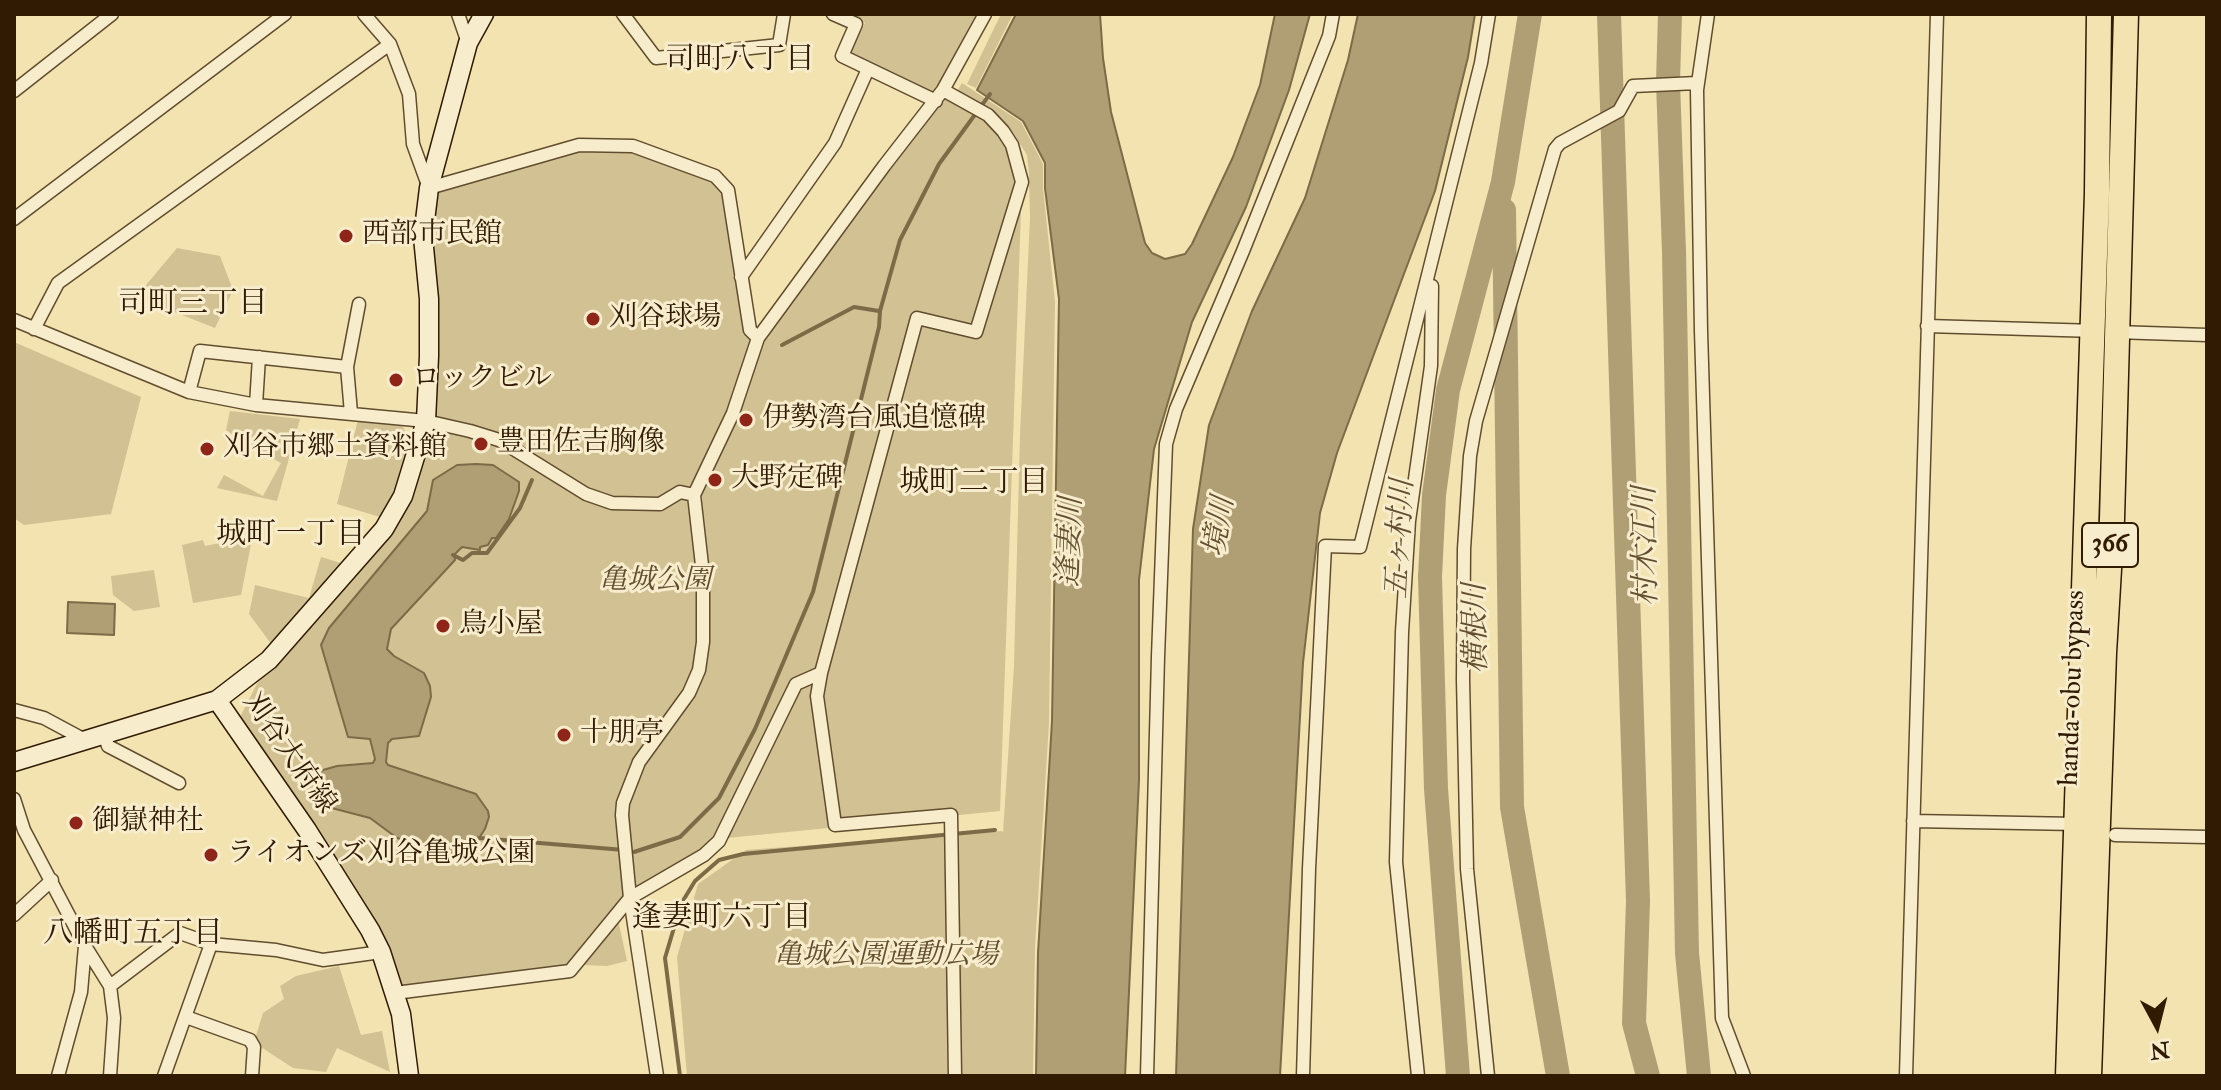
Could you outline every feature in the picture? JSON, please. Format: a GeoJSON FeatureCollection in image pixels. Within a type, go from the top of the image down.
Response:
{"type":"FeatureCollection","features":[{"type":"Feature","properties":{"kind":"highway","name":"handa-obu bypass"},"geometry":{"type":"LineString","coordinates":[[2068,1076],[2099,14]]}},
{"type":"Feature","properties":{"kind":"highway","name":"handa-obu bypass"},"geometry":{"type":"LineString","coordinates":[[2089,1076],[2126,14]]}},
{"type":"Feature","properties":{"kind":"street"},"geometry":{"type":"LineString","coordinates":[[14,91],[112,14]]}},
{"type":"Feature","properties":{"kind":"street"},"geometry":{"type":"LineString","coordinates":[[14,219],[285,14]]}},
{"type":"Feature","properties":{"kind":"street"},"geometry":{"type":"LineString","coordinates":[[364,14],[390,44],[409,94],[413,144],[429,188]]}},
{"type":"Feature","properties":{"kind":"street"},"geometry":{"type":"LineString","coordinates":[[458,14],[468,43]]}},
{"type":"Feature","properties":{"kind":"street"},"geometry":{"type":"LineString","coordinates":[[217,700],[269,660],[384,529],[403,496],[426,421],[429,299],[423,237],[429,188],[468,43],[484,14]]}},
{"type":"Feature","properties":{"kind":"street"},"geometry":{"type":"LineString","coordinates":[[623,14],[656,58],[779,45],[784,14]]}},
{"type":"Feature","properties":{"kind":"street"},"geometry":{"type":"LineString","coordinates":[[833,14],[856,24],[842,56],[988,115],[1012,145],[1022,182],[976,332],[917,318],[817,696],[835,825],[951,815],[955,1076]]}},
{"type":"Feature","properties":{"kind":"street"},"geometry":{"type":"LineString","coordinates":[[657,1076],[630,898],[622,830],[623,803],[639,762],[689,693],[699,670],[703,642],[703,574],[694,495],[733,413],[758,338],[884,166],[940,96],[985,14]]}},
{"type":"Feature","properties":{"kind":"street"},"geometry":{"type":"LineString","coordinates":[[1147,1076],[1166,444],[1176,409],[1329,36],[1333,14]]}},
{"type":"Feature","properties":{"kind":"street"},"geometry":{"type":"LineString","coordinates":[[1303,1076],[1309,869],[1325,546],[1360,547],[1481,63],[1489,14]]}},
{"type":"Feature","properties":{"kind":"street"},"geometry":{"type":"LineString","coordinates":[[1697,90],[1708,14]]}},
{"type":"Feature","properties":{"kind":"street"},"geometry":{"type":"LineString","coordinates":[[1906,1076],[1937,14]]}},
{"type":"Feature","properties":{"kind":"street"},"geometry":{"type":"LineString","coordinates":[[34,329],[58,283],[390,44]]}},
{"type":"Feature","properties":{"kind":"street"},"geometry":{"type":"LineString","coordinates":[[741,277],[835,143],[868,69]]}},
{"type":"Feature","properties":{"kind":"street"},"geometry":{"type":"LineString","coordinates":[[1488,1076],[1467,869],[1463,695],[1464,549],[1470,456],[1476,421],[1555,149],[1560,143],[1619,111],[1633,86],[1697,83],[1722,1018],[1744,1076]]}},
{"type":"Feature","properties":{"kind":"street"},"geometry":{"type":"LineString","coordinates":[[429,188],[579,145],[633,146],[715,176],[728,190],[750,330],[758,338]]}},
{"type":"Feature","properties":{"kind":"street"},"geometry":{"type":"LineString","coordinates":[[1418,1076],[1396,862],[1402,632],[1409,521],[1431,366],[1432,264]]}},
{"type":"Feature","properties":{"kind":"street"},"geometry":{"type":"LineString","coordinates":[[351,413],[347,367],[359,304]]}},
{"type":"Feature","properties":{"kind":"street"},"geometry":{"type":"LineString","coordinates":[[14,320],[189,392],[256,405],[426,421],[499,440],[586,494],[612,503],[639,506],[660,504],[680,492],[694,495]]}},
{"type":"Feature","properties":{"kind":"street"},"geometry":{"type":"LineString","coordinates":[[1927,326],[2207,335]]}},
{"type":"Feature","properties":{"kind":"street"},"geometry":{"type":"LineString","coordinates":[[189,392],[200,351],[347,367]]}},
{"type":"Feature","properties":{"kind":"street"},"geometry":{"type":"LineString","coordinates":[[256,405],[259,357]]}},
{"type":"Feature","properties":{"kind":"street"},"geometry":{"type":"LineString","coordinates":[[395,993],[570,971],[630,898],[704,855],[719,841],[796,684],[821,673]]}},
{"type":"Feature","properties":{"kind":"street","name":"刈谷大府線"},"geometry":{"type":"LineString","coordinates":[[14,762],[217,700],[337,876],[381,952],[401,1014],[409,1076]]}},
{"type":"Feature","properties":{"kind":"street"},"geometry":{"type":"LineString","coordinates":[[14,710],[44,718],[85,740]]}},
{"type":"Feature","properties":{"kind":"street"},"geometry":{"type":"LineString","coordinates":[[104,734],[108,746],[179,783]]}},
{"type":"Feature","properties":{"kind":"street"},"geometry":{"type":"LineString","coordinates":[[14,799],[24,830],[85,946],[110,986],[114,1018],[110,1076]]}},
{"type":"Feature","properties":{"kind":"street"},"geometry":{"type":"LineString","coordinates":[[1913,821],[2076,824]]}},
{"type":"Feature","properties":{"kind":"street"},"geometry":{"type":"LineString","coordinates":[[2115,835],[2207,837]]}},
{"type":"Feature","properties":{"kind":"street"},"geometry":{"type":"LineString","coordinates":[[14,915],[52,880]]}},
{"type":"Feature","properties":{"kind":"street"},"geometry":{"type":"LineString","coordinates":[[110,986],[180,933],[211,944],[276,950],[323,960],[381,952]]}},
{"type":"Feature","properties":{"kind":"street"},"geometry":{"type":"LineString","coordinates":[[164,1076],[211,944]]}},
{"type":"Feature","properties":{"kind":"street"},"geometry":{"type":"LineString","coordinates":[[58,1076],[81,992],[85,946]]}},
{"type":"Feature","properties":{"kind":"street"},"geometry":{"type":"LineString","coordinates":[[186,1017],[250,1040],[254,1047],[252,1076]]}},
{"type":"Feature","properties":{"kind":"green space"},"geometry":{"type":"Polygon","coordinates":[[[845,14],[976,14],[935,93],[850,54],[865,23],[845,14]]]}},
{"type":"Feature","properties":{"kind":"green space"},"geometry":{"type":"Polygon","coordinates":[[[1001,14],[1013,14],[976,88],[967,84],[1001,14]]]}},
{"type":"Feature","properties":{"kind":"green space","name":"亀城公園運動広場"},"geometry":{"type":"Polygon","coordinates":[[[962,83],[1021,122],[1043,164],[1055,302],[1049,723],[1035,947],[1033,1076],[687,1076],[677,957],[698,884],[746,850],[1003,833],[1014,666],[1029,173],[1027,155],[1014,134],[1000,118],[956,93],[962,83]]]}},
{"type":"Feature","properties":{"kind":"green space","name":"亀城公園"},"geometry":{"type":"Polygon","coordinates":[[[943,90],[996,123],[1022,182],[1000,811],[727,838],[630,898],[617,915],[627,961],[395,993],[381,952],[235,727],[269,660],[384,529],[426,421],[429,188],[543,154],[633,146],[685,163],[728,190],[742,289],[758,337],[943,90]]]}},
{"type":"Feature","properties":{"kind":"green space"},"geometry":{"type":"Polygon","coordinates":[[[177,248],[220,256],[233,290],[215,328],[136,297],[177,248]]]}},
{"type":"Feature","properties":{"kind":"green space"},"geometry":{"type":"Polygon","coordinates":[[[14,342],[141,397],[111,514],[24,525],[14,518],[14,342]]]}},
{"type":"Feature","properties":{"kind":"green space"},"geometry":{"type":"Polygon","coordinates":[[[230,411],[300,419],[277,501],[217,488],[224,475],[263,496],[281,463],[226,430],[230,411]]]}},
{"type":"Feature","properties":{"kind":"green space"},"geometry":{"type":"Polygon","coordinates":[[[358,420],[401,423],[410,441],[397,487],[380,517],[337,504],[358,420]]]}},
{"type":"Feature","properties":{"kind":"green space"},"geometry":{"type":"Polygon","coordinates":[[[254,529],[241,595],[193,603],[182,545],[203,540],[205,546],[225,542],[225,535],[254,529]]]}},
{"type":"Feature","properties":{"kind":"green space"},"geometry":{"type":"Polygon","coordinates":[[[321,557],[344,564],[272,645],[249,614],[255,585],[309,598],[321,557]]]}},
{"type":"Feature","properties":{"kind":"green space"},"geometry":{"type":"Polygon","coordinates":[[[154,570],[160,607],[134,611],[113,595],[111,576],[154,570]]]}},
{"type":"Feature","properties":{"kind":"green space"},"geometry":{"type":"Polygon","coordinates":[[[339,966],[361,1035],[382,1031],[390,1072],[337,1048],[326,1072],[293,1068],[261,1047],[256,1036],[263,1013],[284,999],[280,986],[296,976],[339,966]]]}},
{"type":"Feature","properties":{"kind":"water","name":"逢妻川"},"geometry":{"type":"Polygon","coordinates":[[[1016,14],[1100,14],[1111,112],[1145,243],[1152,253],[1165,259],[1185,254],[1192,244],[1233,157],[1260,85],[1275,14],[1310,14],[1289,90],[1246,207],[1192,322],[1154,449],[1139,580],[1139,780],[1125,1076],[1036,1076],[1038,953],[1052,721],[1059,299],[1045,188],[1045,163],[1023,121],[977,90],[1016,14]]]}},
{"type":"Feature","properties":{"kind":"water","name":"境川"},"geometry":{"type":"Polygon","coordinates":[[[1358,14],[1475,14],[1468,57],[1435,191],[1337,453],[1320,513],[1303,663],[1280,1076],[1176,1076],[1193,529],[1209,425],[1252,311],[1305,198],[1348,60],[1358,14]]]}},
{"type":"Feature","properties":{"kind":"water"},"geometry":{"type":"Polygon","coordinates":[[[457,465],[493,465],[519,482],[509,519],[488,545],[480,547],[480,550],[462,547],[454,555],[455,560],[391,629],[387,649],[424,673],[431,697],[419,736],[392,739],[388,743],[386,762],[476,794],[488,811],[485,829],[479,838],[448,853],[397,838],[370,818],[319,802],[317,775],[323,770],[373,763],[375,759],[370,739],[348,737],[321,645],[329,628],[427,511],[433,480],[457,465]]]}},
{"type":"Feature","properties":{"kind":"water"},"geometry":{"type":"Polygon","coordinates":[[[68,602],[115,604],[114,635],[67,633],[68,602]]]}},
{"type":"Feature","properties":{"kind":"waterway","name":"五ヶ村川"},"geometry":{"type":"LineString","coordinates":[[1458,1076],[1436,789],[1430,577],[1434,495],[1448,390],[1503,182],[1530,14]]}},
{"type":"Feature","properties":{"kind":"waterway"},"geometry":{"type":"LineString","coordinates":[[1609,14],[1638,901],[1634,1023],[1648,1076]]}},
{"type":"Feature","properties":{"kind":"waterway","name":"村木江川"},"geometry":{"type":"LineString","coordinates":[[1670,14],[1668,82],[1687,953],[1699,1076]]}},
{"type":"Feature","properties":{"kind":"waterway"},"geometry":{"type":"LineString","coordinates":[[634,852],[680,837],[719,798],[755,729],[813,592],[900,240],[939,164],[990,94]]}},
{"type":"Feature","properties":{"kind":"waterway","name":"横根川"},"geometry":{"type":"LineString","coordinates":[[1504,210],[1512,807],[1558,1076]]}},
{"type":"Feature","properties":{"kind":"waterway"},"geometry":{"type":"LineString","coordinates":[[782,345],[854,307],[879,311]]}},
{"type":"Feature","properties":{"kind":"waterway"},"geometry":{"type":"LineString","coordinates":[[453,555],[463,560],[472,553],[487,553],[520,508],[532,480]]}},
{"type":"Feature","properties":{"kind":"waterway"},"geometry":{"type":"LineString","coordinates":[[680,1076],[665,958],[681,904],[695,881],[719,860],[743,854],[995,830]]}},
{"type":"Feature","properties":{"kind":"waterway"},"geometry":{"type":"LineString","coordinates":[[479,838],[624,850]]}},
{"type":"Feature","properties":{"kind":"place","name":"西部市民館"},"geometry":{"type":"Point","coordinates":[346,236]}},
{"type":"Feature","properties":{"kind":"place","name":"刈谷球場"},"geometry":{"type":"Point","coordinates":[593,319]}},
{"type":"Feature","properties":{"kind":"place","name":"ロックビル"},"geometry":{"type":"Point","coordinates":[396,380]}},
{"type":"Feature","properties":{"kind":"place","name":"伊勢湾台風追憶碑"},"geometry":{"type":"Point","coordinates":[746,420]}},
{"type":"Feature","properties":{"kind":"place","name":"豊田佐吉胸像"},"geometry":{"type":"Point","coordinates":[481,444]}},
{"type":"Feature","properties":{"kind":"place","name":"刈谷市郷土資料館"},"geometry":{"type":"Point","coordinates":[207,449]}},
{"type":"Feature","properties":{"kind":"place","name":"大野定碑"},"geometry":{"type":"Point","coordinates":[715,480]}},
{"type":"Feature","properties":{"kind":"place","name":"鳥小屋"},"geometry":{"type":"Point","coordinates":[443,626]}},
{"type":"Feature","properties":{"kind":"place","name":"十朋亭"},"geometry":{"type":"Point","coordinates":[564,735]}},
{"type":"Feature","properties":{"kind":"place","name":"御嶽神社"},"geometry":{"type":"Point","coordinates":[76,823]}},
{"type":"Feature","properties":{"kind":"place","name":"ライオンズ刈谷亀城公園"},"geometry":{"type":"Point","coordinates":[211,855]}},
{"type":"Feature","properties":{"kind":"district","name":"司町八丁目"},"geometry":{"type":"Point","coordinates":[740,62]}},
{"type":"Feature","properties":{"kind":"district","name":"司町三丁目"},"geometry":{"type":"Point","coordinates":[193,306]}},
{"type":"Feature","properties":{"kind":"district","name":"城町二丁目"},"geometry":{"type":"Point","coordinates":[974,485]}},
{"type":"Feature","properties":{"kind":"district","name":"城町一丁目"},"geometry":{"type":"Point","coordinates":[291,537]}},
{"type":"Feature","properties":{"kind":"district","name":"逢妻町六丁目"},"geometry":{"type":"Point","coordinates":[722,920]}},
{"type":"Feature","properties":{"kind":"district","name":"八幡町五丁目"},"geometry":{"type":"Point","coordinates":[133,936]}}]}
